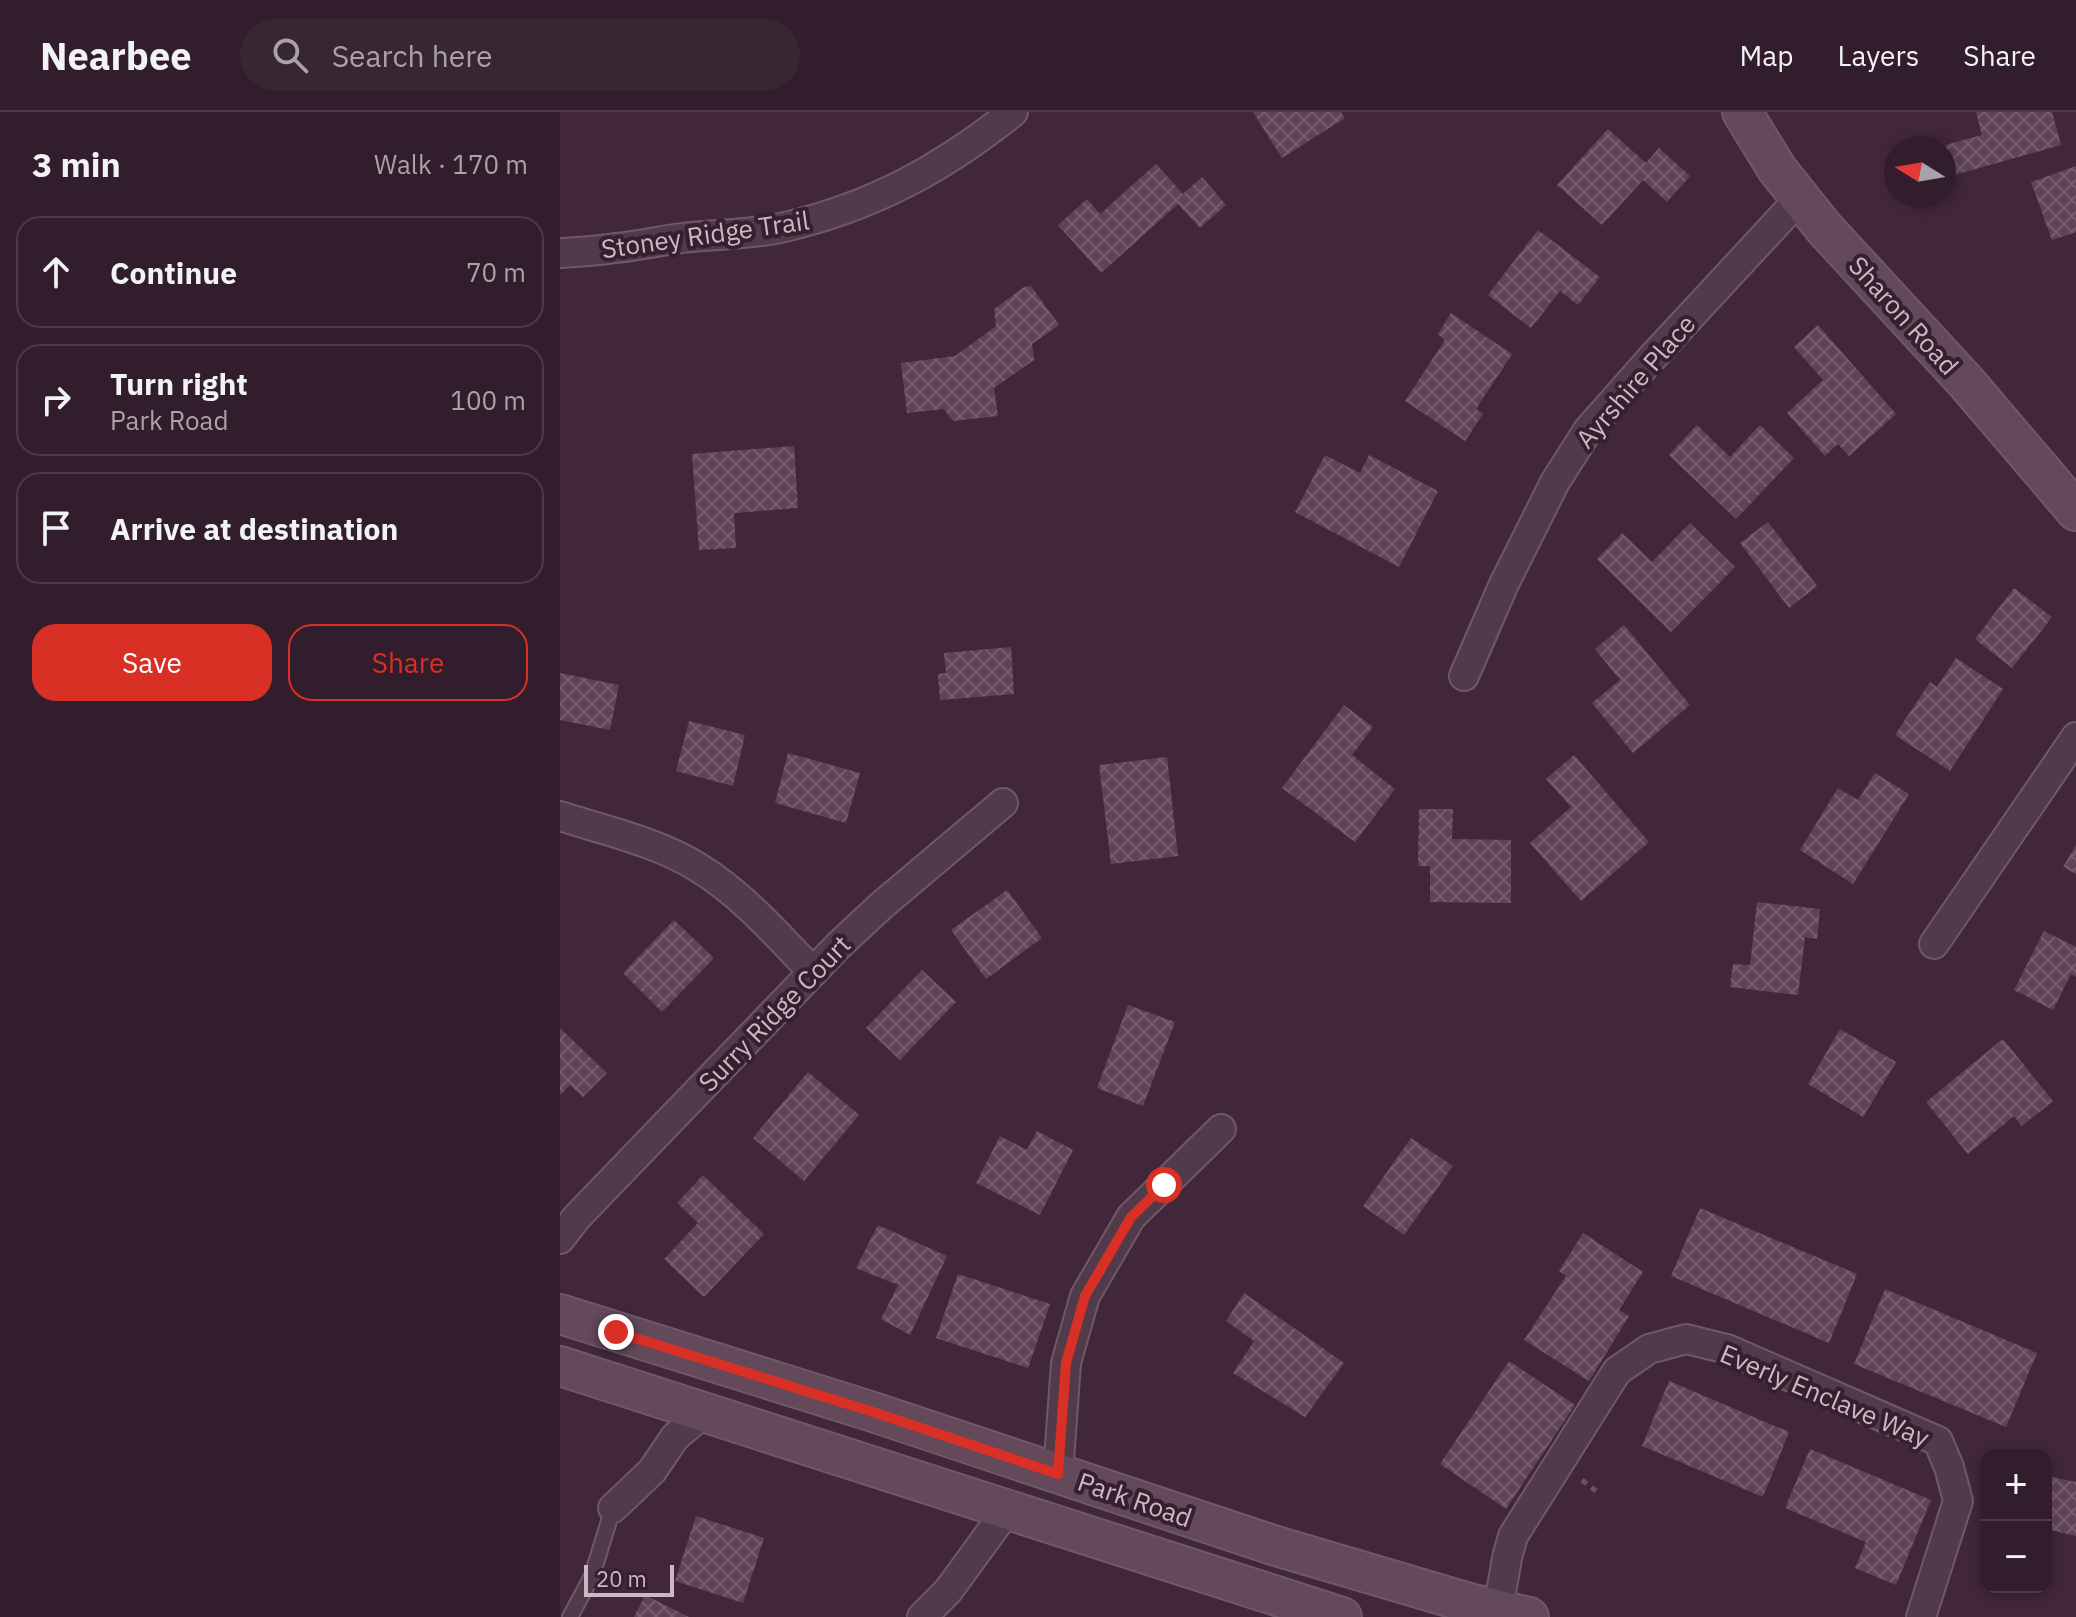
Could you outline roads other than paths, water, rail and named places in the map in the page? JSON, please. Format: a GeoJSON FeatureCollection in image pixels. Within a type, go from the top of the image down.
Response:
{"type":"FeatureCollection","features":[{"type":"Feature","properties":{"kind":"main road","name":"Sharon Road"},"geometry":{"type":"LineString","coordinates":[[1742,112],[1777,169],[1824,228],[1966,382],[2076,511]]}},
{"type":"Feature","properties":{"kind":"main road","name":"Park Road"},"geometry":{"type":"LineString","coordinates":[[560,1314],[870,1411],[1276,1546],[1393,1582],[1514,1613]]}},
{"type":"Feature","properties":{"kind":"main road","name":"Park Road"},"geometry":{"type":"LineString","coordinates":[[560,1366],[1342,1617]]}},
{"type":"Feature","properties":{"kind":"street","name":"Stoney Ridge Trail"},"geometry":{"type":"LineString","coordinates":[[560,253],[763,231],[847,210],[901,187],[958,154],[1013,112]]}},
{"type":"Feature","properties":{"kind":"street","name":"Ayrshire Place"},"geometry":{"type":"LineString","coordinates":[[1464,676],[1548,494],[1588,430],[1801,197]]}},
{"type":"Feature","properties":{"kind":"street"},"geometry":{"type":"LineString","coordinates":[[1934,944],[2076,737]]}},
{"type":"Feature","properties":{"kind":"street","name":"Surry Ridge Court"},"geometry":{"type":"LineString","coordinates":[[560,1239],[577,1217],[813,972],[882,905],[1003,803]]}},
{"type":"Feature","properties":{"kind":"street"},"geometry":{"type":"LineString","coordinates":[[560,816],[658,848],[698,867],[737,895],[813,972]]}},
{"type":"Feature","properties":{"kind":"street"},"geometry":{"type":"LineString","coordinates":[[1058,1474],[1066,1363],[1085,1296],[1131,1217],[1221,1129]]}},
{"type":"Feature","properties":{"kind":"street","name":"Everly Enclave Way"},"geometry":{"type":"LineString","coordinates":[[1514,1613],[1507,1558],[1513,1536],[1617,1371],[1649,1349],[1686,1339],[1727,1349],[1938,1441],[1958,1501],[1921,1617]]}},
{"type":"Feature","properties":{"kind":"street"},"geometry":{"type":"LineString","coordinates":[[613,1508],[652,1471],[675,1437],[705,1412]]}},
{"type":"Feature","properties":{"kind":"street"},"geometry":{"type":"LineString","coordinates":[[922,1617],[948,1591],[1007,1510]]}},
{"type":"Feature","properties":{"kind":"lane"},"geometry":{"type":"LineString","coordinates":[[570,1617],[592,1576],[613,1508]]}}]}
